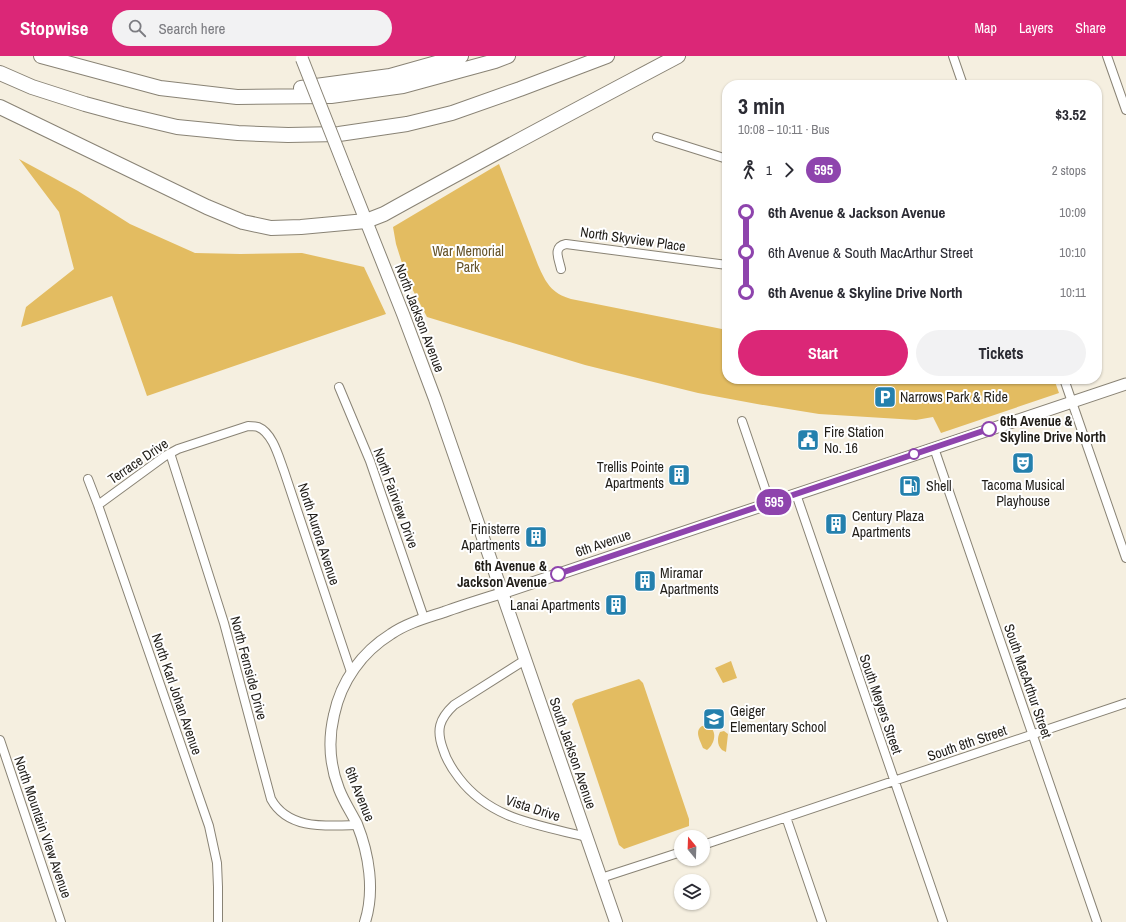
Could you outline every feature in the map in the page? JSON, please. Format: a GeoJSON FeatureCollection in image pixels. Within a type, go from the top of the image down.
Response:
{"type":"FeatureCollection","features":[{"type":"Feature","properties":{"kind":"highway"},"geometry":{"type":"LineString","coordinates":[[41,56],[160,88],[237,97],[331,96],[403,86],[495,61],[508,56]]}},
{"type":"Feature","properties":{"kind":"highway"},"geometry":{"type":"LineString","coordinates":[[237,97],[390,76],[461,56]]}},
{"type":"Feature","properties":{"kind":"highway"},"geometry":{"type":"LineString","coordinates":[[0,73],[32,87],[85,104],[177,127],[238,133],[288,135],[339,134],[407,124],[452,113],[607,56]]}},
{"type":"Feature","properties":{"kind":"highway"},"geometry":{"type":"LineString","coordinates":[[0,107],[207,207],[243,222],[271,228],[301,227],[366,221],[384,214],[678,56]]}},
{"type":"Feature","properties":{"kind":"main road","name":"North Jackson Avenue"},"geometry":{"type":"LineString","coordinates":[[301,56],[403,314],[502,593]]}},
{"type":"Feature","properties":{"kind":"main road","name":"6th Avenue"},"geometry":{"type":"LineString","coordinates":[[502,593],[1126,384]]}},
{"type":"Feature","properties":{"kind":"main road","name":"South Jackson Avenue"},"geometry":{"type":"LineString","coordinates":[[502,593],[616,922]]}},
{"type":"Feature","properties":{"kind":"street"},"geometry":{"type":"LineString","coordinates":[[953,56],[961,80]]}},
{"type":"Feature","properties":{"kind":"street"},"geometry":{"type":"LineString","coordinates":[[1107,56],[1126,110]]}},
{"type":"Feature","properties":{"kind":"street"},"geometry":{"type":"LineString","coordinates":[[657,136],[722,157]]}},
{"type":"Feature","properties":{"kind":"street","name":"North Skyview Place"},"geometry":{"type":"LineString","coordinates":[[561,269],[557,254],[560,247],[566,244],[722,264]]}},
{"type":"Feature","properties":{"kind":"street"},"geometry":{"type":"LineString","coordinates":[[1066,384],[1126,558]]}},
{"type":"Feature","properties":{"kind":"street","name":"North Fairview Drive"},"geometry":{"type":"LineString","coordinates":[[339,387],[370,461],[424,618]]}},
{"type":"Feature","properties":{"kind":"street"},"geometry":{"type":"LineString","coordinates":[[742,421],[770,503]]}},
{"type":"Feature","properties":{"kind":"street","name":"North Aurora Avenue"},"geometry":{"type":"LineString","coordinates":[[241,428],[256,426],[262,429],[273,443],[284,471],[351,672]]}},
{"type":"Feature","properties":{"kind":"street","name":"Terrace Drive"},"geometry":{"type":"LineString","coordinates":[[98,505],[161,458],[170,453],[241,428]]}},
{"type":"Feature","properties":{"kind":"street","name":"South MacArthur Street"},"geometry":{"type":"LineString","coordinates":[[934,448],[1097,922]]}},
{"type":"Feature","properties":{"kind":"street","name":"North Fernside Drive"},"geometry":{"type":"LineString","coordinates":[[170,453],[224,622],[271,799],[282,813],[298,822],[323,827],[357,825]]}},
{"type":"Feature","properties":{"kind":"street","name":"North Karl Johan Avenue"},"geometry":{"type":"LineString","coordinates":[[88,479],[209,826],[216,863],[218,922]]}},
{"type":"Feature","properties":{"kind":"street","name":"South Meyers Street"},"geometry":{"type":"LineString","coordinates":[[796,494],[943,922]]}},
{"type":"Feature","properties":{"kind":"street","name":"6th Avenue"},"geometry":{"type":"LineString","coordinates":[[365,922],[369,904],[370,885],[366,854],[357,825],[343,798],[335,777],[331,760],[330,739],[332,724],[335,708],[340,694],[351,672],[366,654],[392,633],[424,618],[502,593]]}},
{"type":"Feature","properties":{"kind":"street","name":"Vista Drive"},"geometry":{"type":"LineString","coordinates":[[525,660],[454,705],[447,712],[443,718],[439,733],[443,750],[452,768],[466,787],[491,807],[526,822],[587,837]]}},
{"type":"Feature","properties":{"kind":"street","name":"South 8th Street"},"geometry":{"type":"LineString","coordinates":[[710,842],[1126,703]]}},
{"type":"Feature","properties":{"kind":"street","name":"North Mountain View Avenue"},"geometry":{"type":"LineString","coordinates":[[0,740],[61,922]]}},
{"type":"Feature","properties":{"kind":"street"},"geometry":{"type":"LineString","coordinates":[[786,817],[822,922]]}},
{"type":"Feature","properties":{"kind":"street"},"geometry":{"type":"LineString","coordinates":[[601,878],[674,854]]}},
{"type":"Feature","properties":{"kind":"green space"},"geometry":{"type":"Polygon","coordinates":[[[19,159],[78,191],[130,224],[195,253],[302,253],[364,267],[386,314],[147,396],[112,296],[21,327],[26,307],[74,269],[59,212],[19,159]]]}},
{"type":"Feature","properties":{"kind":"green space","name":"War Memorial Park"},"geometry":{"type":"Polygon","coordinates":[[[499,164],[538,265],[547,282],[554,290],[564,297],[571,299],[722,329],[722,384],[1056,384],[1059,393],[941,433],[933,417],[916,420],[819,414],[698,393],[585,365],[427,317],[407,279],[396,244],[393,227],[499,164]]]}},
{"type":"Feature","properties":{"kind":"green space"},"geometry":{"type":"Polygon","coordinates":[[[731,661],[737,678],[723,683],[715,668],[731,661]]]}},
{"type":"Feature","properties":{"kind":"green space"},"geometry":{"type":"Polygon","coordinates":[[[639,679],[643,683],[689,819],[689,826],[674,830],[674,831],[624,849],[619,845],[572,704],[575,700],[639,679]]]}},
{"type":"Feature","properties":{"kind":"green space"},"geometry":{"type":"Polygon","coordinates":[[[702,726],[711,728],[714,734],[713,743],[707,750],[703,748],[698,736],[698,730],[702,726]]]}},
{"type":"Feature","properties":{"kind":"green space"},"geometry":{"type":"Polygon","coordinates":[[[724,731],[728,734],[726,752],[720,748],[718,741],[720,732],[724,731]]]}},
{"type":"Feature","properties":{"kind":"bus line","name":"595"},"geometry":{"type":"LineString","coordinates":[[558,574],[989,429]]}},
{"type":"Feature","properties":{"kind":"place","name":"Narrows Park & Ride"},"geometry":{"type":"Point","coordinates":[885,397]}},
{"type":"Feature","properties":{"kind":"place","name":"6th Avenue & Skyline Drive North"},"geometry":{"type":"Point","coordinates":[989,429]}},
{"type":"Feature","properties":{"kind":"place","name":"Fire Station No. 16"},"geometry":{"type":"Point","coordinates":[808,440]}},
{"type":"Feature","properties":{"kind":"place","name":"Tacoma Musical Playhouse"},"geometry":{"type":"Point","coordinates":[1023,463]}},
{"type":"Feature","properties":{"kind":"place","name":"Trellis Pointe Apartments"},"geometry":{"type":"Point","coordinates":[679,475]}},
{"type":"Feature","properties":{"kind":"place","name":"Shell"},"geometry":{"type":"Point","coordinates":[910,486]}},
{"type":"Feature","properties":{"kind":"place","name":"Century Plaza Apartments"},"geometry":{"type":"Point","coordinates":[836,524]}},
{"type":"Feature","properties":{"kind":"place","name":"Finisterre Apartments"},"geometry":{"type":"Point","coordinates":[536,537]}},
{"type":"Feature","properties":{"kind":"place","name":"6th Avenue & Jackson Avenue"},"geometry":{"type":"Point","coordinates":[558,574]}},
{"type":"Feature","properties":{"kind":"place","name":"Miramar Apartments"},"geometry":{"type":"Point","coordinates":[645,581]}},
{"type":"Feature","properties":{"kind":"place","name":"Lanai Apartments"},"geometry":{"type":"Point","coordinates":[616,605]}},
{"type":"Feature","properties":{"kind":"place","name":"Geiger Elementary School"},"geometry":{"type":"Point","coordinates":[714,719]}}]}
